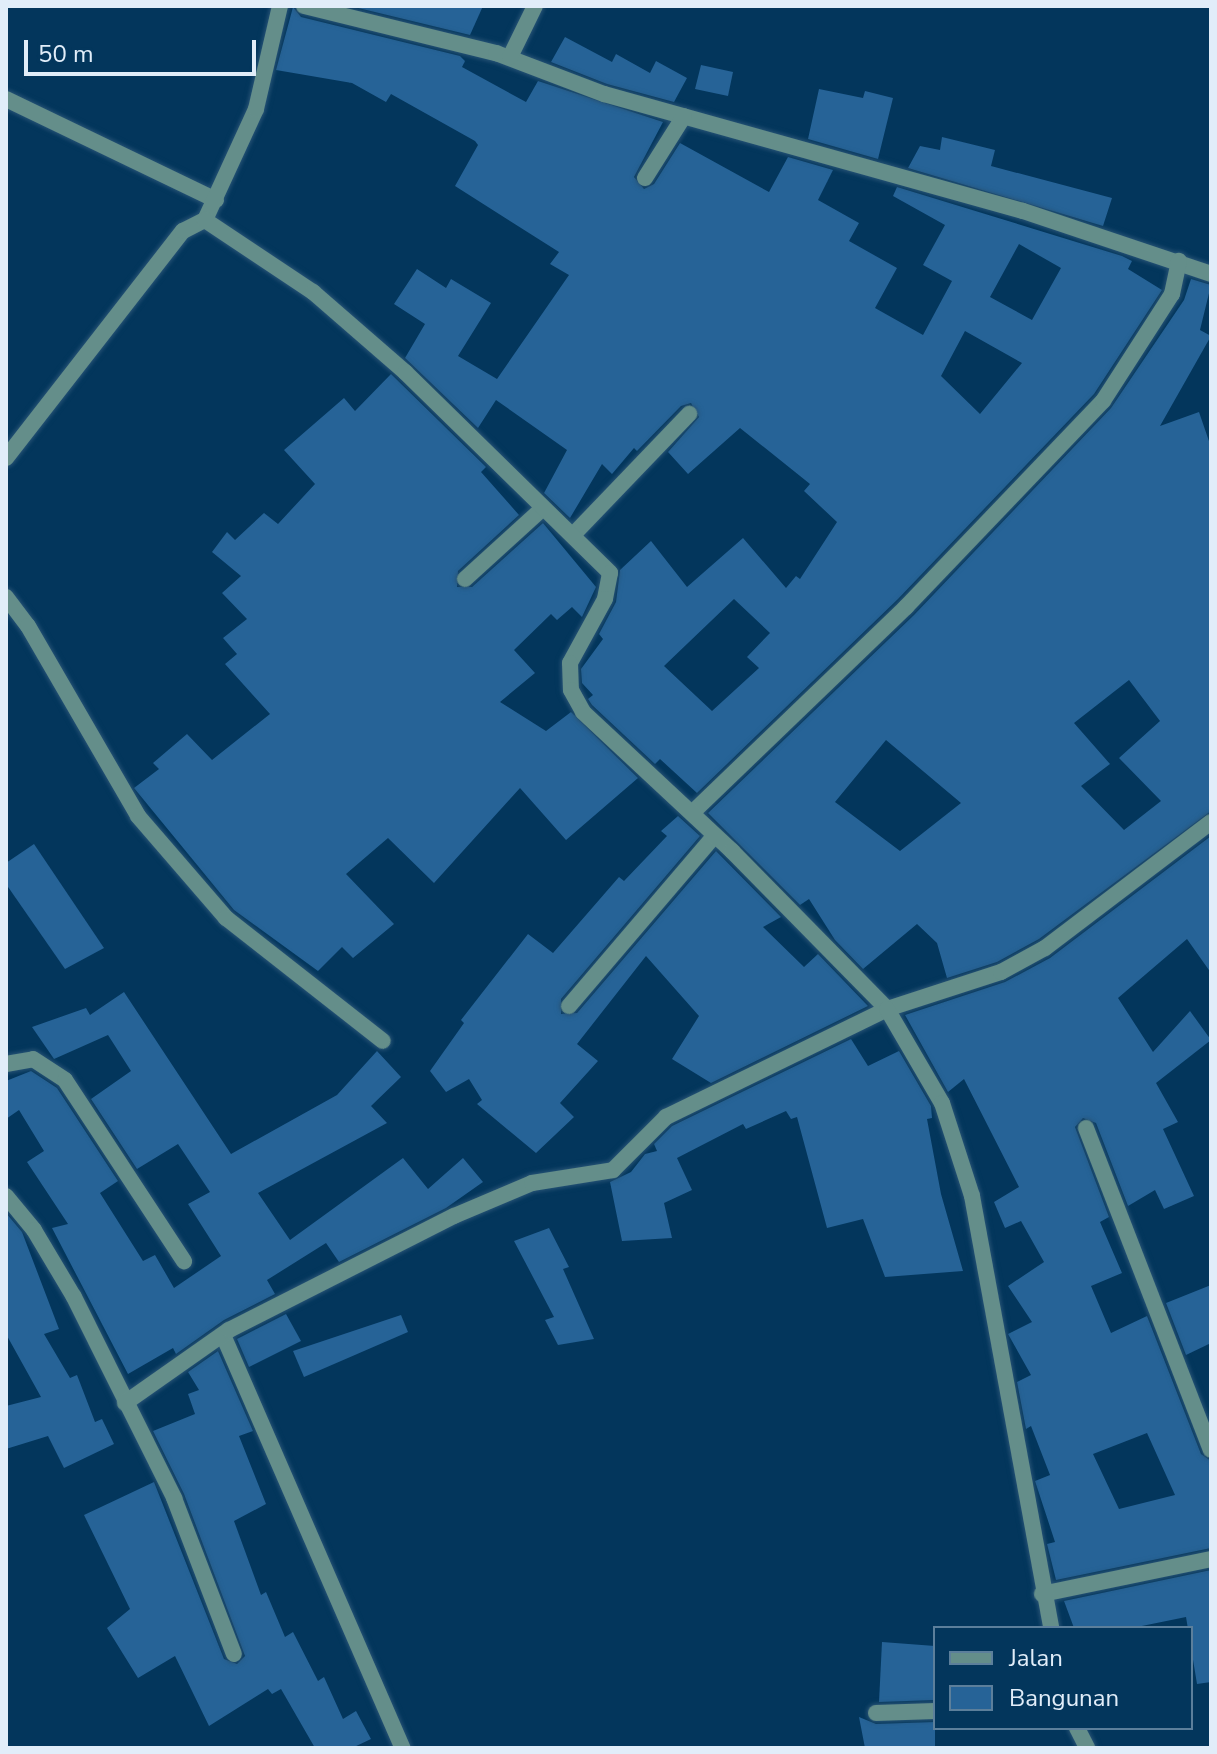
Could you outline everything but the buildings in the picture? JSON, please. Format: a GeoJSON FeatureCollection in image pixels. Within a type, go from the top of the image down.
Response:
{"type":"FeatureCollection","features":[{"type":"Feature","properties":{"kind":"street"},"geometry":{"type":"LineString","coordinates":[[6,458],[183,231],[205,220],[256,109],[280,6]]}},
{"type":"Feature","properties":{"kind":"street"},"geometry":{"type":"LineString","coordinates":[[304,6],[510,57],[604,94],[1023,211],[1211,274]]}},
{"type":"Feature","properties":{"kind":"street"},"geometry":{"type":"LineString","coordinates":[[510,57],[535,6]]}},
{"type":"Feature","properties":{"kind":"street"},"geometry":{"type":"LineString","coordinates":[[6,99],[216,200]]}},
{"type":"Feature","properties":{"kind":"street"},"geometry":{"type":"LineString","coordinates":[[645,178],[684,116]]}},
{"type":"Feature","properties":{"kind":"street"},"geometry":{"type":"LineString","coordinates":[[205,220],[313,292],[491,450],[542,509],[610,573],[605,599],[570,663],[571,690],[583,712],[692,813],[887,1009],[942,1103],[972,1196],[1042,1594],[1050,1626]]}},
{"type":"Feature","properties":{"kind":"street"},"geometry":{"type":"LineString","coordinates":[[692,813],[906,607],[1103,401],[1172,294],[1179,261]]}},
{"type":"Feature","properties":{"kind":"street"},"geometry":{"type":"LineString","coordinates":[[573,535],[689,414]]}},
{"type":"Feature","properties":{"kind":"street"},"geometry":{"type":"LineString","coordinates":[[465,579],[542,509]]}},
{"type":"Feature","properties":{"kind":"street"},"geometry":{"type":"LineString","coordinates":[[6,597],[28,626],[138,816],[226,918],[383,1041]]}},
{"type":"Feature","properties":{"kind":"street"},"geometry":{"type":"LineString","coordinates":[[125,1403],[223,1335],[454,1216],[532,1183],[613,1170],[666,1117],[887,1009],[1001,972],[1045,948],[1211,822]]}},
{"type":"Feature","properties":{"kind":"street"},"geometry":{"type":"LineString","coordinates":[[569,1006],[714,836]]}},
{"type":"Feature","properties":{"kind":"street"},"geometry":{"type":"LineString","coordinates":[[6,1064],[33,1059],[65,1080],[184,1261]]}},
{"type":"Feature","properties":{"kind":"street"},"geometry":{"type":"LineString","coordinates":[[1086,1128],[1211,1450]]}},
{"type":"Feature","properties":{"kind":"street"},"geometry":{"type":"LineString","coordinates":[[6,1196],[64,1277],[174,1498],[234,1654]]}},
{"type":"Feature","properties":{"kind":"street"},"geometry":{"type":"LineString","coordinates":[[223,1335],[403,1748]]}},
{"type":"Feature","properties":{"kind":"street"},"geometry":{"type":"LineString","coordinates":[[1042,1594],[1211,1559]]}},
{"type":"Feature","properties":{"kind":"street"},"geometry":{"type":"LineString","coordinates":[[876,1713],[933,1711]]}},
{"type":"Feature","properties":{"kind":"street"},"geometry":{"type":"LineString","coordinates":[[1078,1730],[1087,1748]]}}]}
